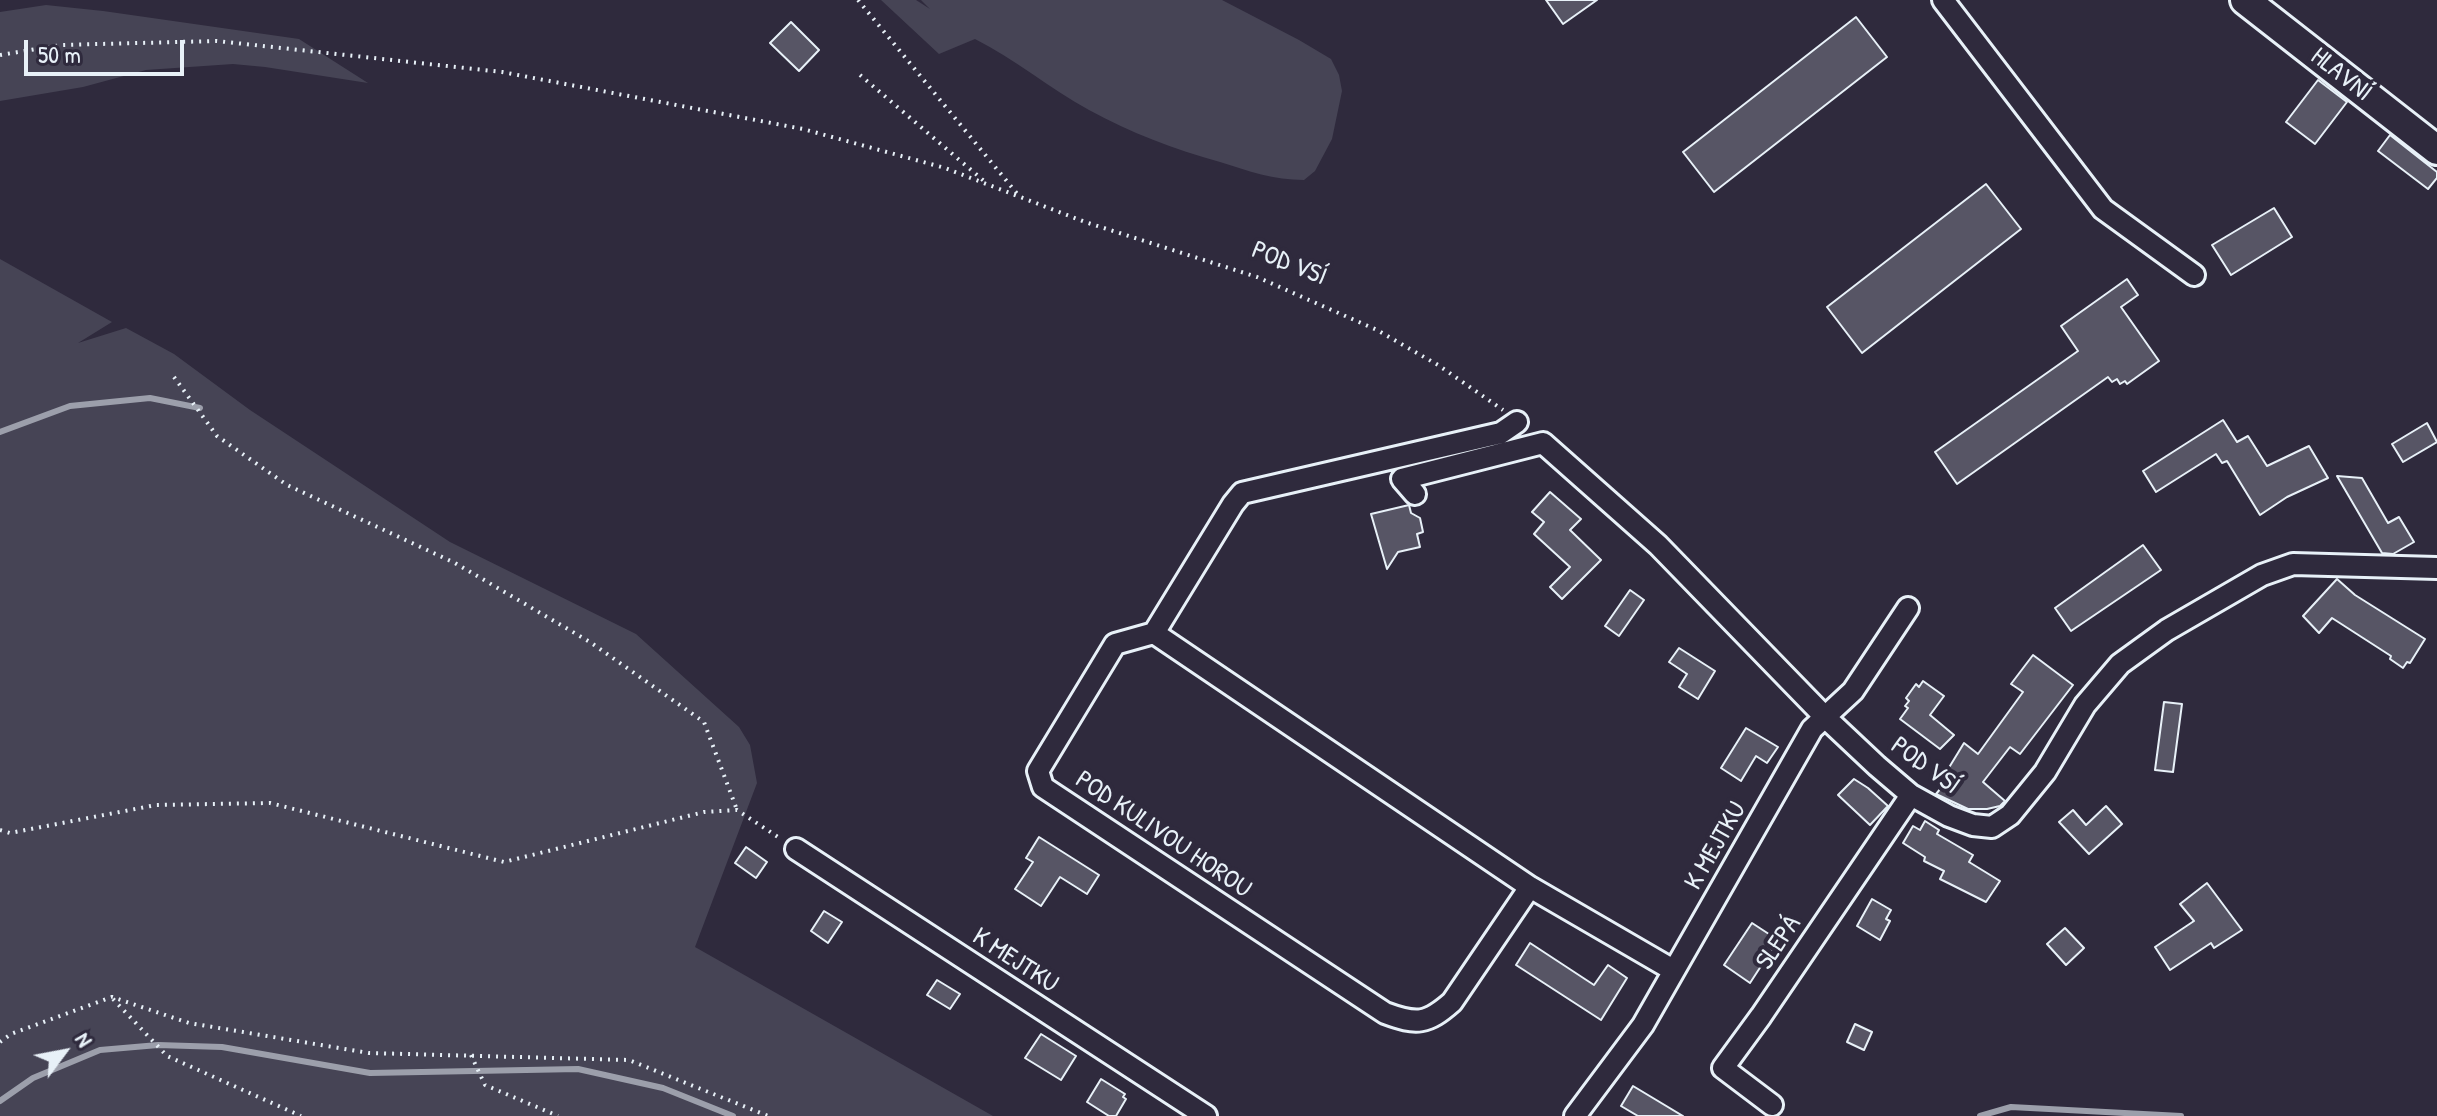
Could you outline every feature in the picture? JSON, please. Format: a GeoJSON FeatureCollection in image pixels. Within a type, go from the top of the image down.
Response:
{"type":"FeatureCollection","features":[{"type":"Feature","properties":{"kind":"main road","name":"HLAVNÍ"},"geometry":{"type":"LineString","coordinates":[[2245,0],[2437,150]]}},
{"type":"Feature","properties":{"kind":"street"},"geometry":{"type":"LineString","coordinates":[[1943,0],[2103,209],[2194,275]]}},
{"type":"Feature","properties":{"kind":"street"},"geometry":{"type":"LineString","coordinates":[[1517,422],[1501,433],[1242,493],[1154,633],[1530,887],[1673,970]]}},
{"type":"Feature","properties":{"kind":"street","name":"POD VSÍ"},"geometry":{"type":"LineString","coordinates":[[1415,494],[1402,479],[1543,443],[1658,545],[1826,718],[1911,795],[1949,816],[1973,825],[1992,827],[2010,815],[2045,772],[2085,705],[2120,664],[2167,630],[2262,575],[2293,564],[2437,568]]}},
{"type":"Feature","properties":{"kind":"street","name":"K MEJTKU"},"geometry":{"type":"LineString","coordinates":[[1575,1116],[1643,1025],[1812,729],[1853,691],[1908,608]]}},
{"type":"Feature","properties":{"kind":"street","name":"POD KULIVOU HOROU"},"geometry":{"type":"LineString","coordinates":[[1154,633],[1115,644],[1038,771],[1043,787],[1385,1013],[1399,1019],[1420,1023],[1436,1016],[1452,1002],[1530,887]]}},
{"type":"Feature","properties":{"kind":"street","name":"SLEPÁ"},"geometry":{"type":"LineString","coordinates":[[1772,1105],[1723,1068],[1911,795]]}},
{"type":"Feature","properties":{"kind":"street","name":"K MEJTKU"},"geometry":{"type":"LineString","coordinates":[[796,849],[1206,1116]]}},
{"type":"Feature","properties":{"kind":"path"},"geometry":{"type":"LineString","coordinates":[[858,0],[1021,198]]}},
{"type":"Feature","properties":{"kind":"path"},"geometry":{"type":"LineString","coordinates":[[0,55],[61,45],[217,41],[502,72],[803,129],[945,168],[986,183]]}},
{"type":"Feature","properties":{"kind":"path"},"geometry":{"type":"LineString","coordinates":[[860,75],[986,183]]}},
{"type":"Feature","properties":{"kind":"path","name":"POD VSÍ"},"geometry":{"type":"LineString","coordinates":[[986,183],[1085,222],[1257,277],[1351,319],[1438,365],[1494,402],[1517,422]]}},
{"type":"Feature","properties":{"kind":"path"},"geometry":{"type":"LineString","coordinates":[[174,377],[217,436],[287,485],[455,563],[590,642],[704,722],[737,810],[796,849]]}},
{"type":"Feature","properties":{"kind":"path"},"geometry":{"type":"LineString","coordinates":[[0,830],[10,833],[156,805],[270,803],[504,862],[704,812],[737,810]]}},
{"type":"Feature","properties":{"kind":"path"},"geometry":{"type":"LineString","coordinates":[[0,1042],[11,1034],[112,997],[189,1023],[369,1053],[629,1060],[768,1116]]}},
{"type":"Feature","properties":{"kind":"path"},"geometry":{"type":"LineString","coordinates":[[112,997],[167,1056],[301,1116]]}},
{"type":"Feature","properties":{"kind":"path"},"geometry":{"type":"LineString","coordinates":[[471,1055],[485,1085],[558,1116]]}},
{"type":"Feature","properties":{"kind":"shaded area"},"geometry":{"type":"Polygon","coordinates":[[[881,0],[916,0],[930,9],[921,0],[1222,0],[1331,59],[1342,91],[1332,139],[1315,171],[1304,180],[1261,174],[1203,157],[1153,140],[1105,118],[975,39],[939,54],[881,0]]]}},
{"type":"Feature","properties":{"kind":"shaded area"},"geometry":{"type":"Polygon","coordinates":[[[46,5],[299,39],[368,83],[233,64],[146,70],[83,87],[0,101],[0,12],[46,5]]]}},
{"type":"Feature","properties":{"kind":"shaded area"},"geometry":{"type":"Polygon","coordinates":[[[0,259],[112,322],[78,343],[126,328],[174,354],[250,410],[450,542],[636,634],[739,727],[750,745],[757,783],[695,947],[993,1116],[0,1116],[0,259]]]}},
{"type":"Feature","properties":{"kind":"building"},"geometry":{"type":"Polygon","coordinates":[[[1546,0],[1597,0],[1563,24],[1546,0]]]}},
{"type":"Feature","properties":{"kind":"building"},"geometry":{"type":"Polygon","coordinates":[[[1856,17],[1887,57],[1714,192],[1683,152],[1856,17]]]}},
{"type":"Feature","properties":{"kind":"building"},"geometry":{"type":"Polygon","coordinates":[[[791,22],[819,50],[799,71],[770,43],[791,22]]]}},
{"type":"Feature","properties":{"kind":"building"},"geometry":{"type":"Polygon","coordinates":[[[2318,80],[2347,102],[2315,144],[2286,122],[2318,80]]]}},
{"type":"Feature","properties":{"kind":"building"},"geometry":{"type":"Polygon","coordinates":[[[2390,135],[2437,172],[2437,178],[2428,189],[2378,151],[2390,135]]]}},
{"type":"Feature","properties":{"kind":"building"},"geometry":{"type":"Polygon","coordinates":[[[1986,184],[2021,229],[1862,353],[1827,307],[1986,184]]]}},
{"type":"Feature","properties":{"kind":"building"},"geometry":{"type":"Polygon","coordinates":[[[2274,208],[2292,237],[2231,275],[2212,245],[2274,208]]]}},
{"type":"Feature","properties":{"kind":"building"},"geometry":{"type":"Polygon","coordinates":[[[2127,279],[2138,295],[2121,307],[2159,361],[2127,384],[2125,381],[2120,384],[2117,379],[2112,382],[2108,377],[1957,484],[1935,452],[2078,351],[2061,326],[2127,279]]]}},
{"type":"Feature","properties":{"kind":"building"},"geometry":{"type":"Polygon","coordinates":[[[2223,420],[2237,442],[2248,436],[2267,466],[2309,446],[2328,478],[2287,497],[2260,515],[2227,461],[2222,463],[2216,454],[2156,492],[2143,471],[2223,420]]]}},
{"type":"Feature","properties":{"kind":"building"},"geometry":{"type":"Polygon","coordinates":[[[2427,423],[2437,442],[2403,462],[2392,444],[2427,423]]]}},
{"type":"Feature","properties":{"kind":"building"},"geometry":{"type":"Polygon","coordinates":[[[2337,476],[2362,478],[2388,523],[2399,517],[2414,542],[2393,554],[2382,553],[2337,476]]]}},
{"type":"Feature","properties":{"kind":"building"},"geometry":{"type":"Polygon","coordinates":[[[1550,492],[1581,519],[1570,530],[1601,560],[1562,599],[1550,587],[1570,567],[1534,534],[1544,522],[1532,512],[1550,492]]]}},
{"type":"Feature","properties":{"kind":"building"},"geometry":{"type":"Polygon","coordinates":[[[1409,505],[1411,513],[1420,518],[1423,532],[1417,534],[1420,547],[1398,552],[1387,569],[1371,514],[1409,505]]]}},
{"type":"Feature","properties":{"kind":"building"},"geometry":{"type":"Polygon","coordinates":[[[2143,545],[2161,570],[2071,631],[2055,608],[2143,545]]]}},
{"type":"Feature","properties":{"kind":"building"},"geometry":{"type":"Polygon","coordinates":[[[2337,579],[2355,595],[2425,639],[2410,663],[2407,662],[2403,668],[2390,659],[2391,656],[2332,618],[2319,633],[2303,616],[2337,579]]]}},
{"type":"Feature","properties":{"kind":"building"},"geometry":{"type":"Polygon","coordinates":[[[1630,590],[1644,600],[1619,636],[1605,626],[1630,590]]]}},
{"type":"Feature","properties":{"kind":"building"},"geometry":{"type":"Polygon","coordinates":[[[1679,648],[1715,671],[1698,699],[1679,687],[1687,674],[1669,662],[1679,648]]]}},
{"type":"Feature","properties":{"kind":"building"},"geometry":{"type":"Polygon","coordinates":[[[2033,655],[2073,685],[2020,754],[2010,747],[1983,782],[2005,801],[2000,806],[1987,809],[1968,809],[1936,794],[1946,782],[1942,779],[1964,743],[1978,754],[2023,692],[2011,684],[2033,655]]]}},
{"type":"Feature","properties":{"kind":"building"},"geometry":{"type":"Polygon","coordinates":[[[1923,681],[1944,696],[1930,715],[1954,735],[1940,749],[1900,719],[1908,708],[1905,706],[1909,701],[1906,698],[1916,684],[1919,687],[1923,681]]]}},
{"type":"Feature","properties":{"kind":"building"},"geometry":{"type":"Polygon","coordinates":[[[2164,702],[2182,704],[2173,772],[2155,770],[2164,702]]]}},
{"type":"Feature","properties":{"kind":"building"},"geometry":{"type":"Polygon","coordinates":[[[1746,728],[1778,747],[1767,763],[1756,756],[1741,781],[1721,768],[1746,728]]]}},
{"type":"Feature","properties":{"kind":"building"},"geometry":{"type":"Polygon","coordinates":[[[1854,779],[1888,806],[1870,825],[1838,795],[1854,779]]]}},
{"type":"Feature","properties":{"kind":"building"},"geometry":{"type":"Polygon","coordinates":[[[2106,806],[2122,824],[2089,854],[2059,822],[2073,810],[2086,825],[2106,806]]]}},
{"type":"Feature","properties":{"kind":"building"},"geometry":{"type":"Polygon","coordinates":[[[1925,821],[1939,830],[1937,834],[1973,855],[1969,862],[2000,881],[1986,902],[1940,879],[1944,871],[1924,861],[1925,857],[1903,843],[1913,826],[1920,830],[1925,821]]]}},
{"type":"Feature","properties":{"kind":"building"},"geometry":{"type":"Polygon","coordinates":[[[1039,837],[1099,875],[1087,894],[1060,877],[1041,906],[1015,889],[1033,862],[1026,858],[1039,837]]]}},
{"type":"Feature","properties":{"kind":"building"},"geometry":{"type":"Polygon","coordinates":[[[746,847],[767,862],[756,878],[735,863],[746,847]]]}},
{"type":"Feature","properties":{"kind":"building"},"geometry":{"type":"Polygon","coordinates":[[[2207,883],[2242,930],[2214,948],[2211,943],[2170,970],[2155,947],[2194,921],[2180,904],[2207,883]]]}},
{"type":"Feature","properties":{"kind":"building"},"geometry":{"type":"Polygon","coordinates":[[[1872,899],[1891,910],[1886,919],[1890,921],[1880,940],[1857,926],[1872,899]]]}},
{"type":"Feature","properties":{"kind":"building"},"geometry":{"type":"Polygon","coordinates":[[[824,911],[842,922],[828,943],[811,931],[824,911]]]}},
{"type":"Feature","properties":{"kind":"building"},"geometry":{"type":"Polygon","coordinates":[[[1752,923],[1778,940],[1750,983],[1724,965],[1752,923]]]}},
{"type":"Feature","properties":{"kind":"building"},"geometry":{"type":"Polygon","coordinates":[[[2065,928],[2084,948],[2066,965],[2047,944],[2065,928]]]}},
{"type":"Feature","properties":{"kind":"building"},"geometry":{"type":"Polygon","coordinates":[[[1530,943],[1594,985],[1608,965],[1627,978],[1601,1020],[1516,965],[1530,943]]]}},
{"type":"Feature","properties":{"kind":"building"},"geometry":{"type":"Polygon","coordinates":[[[937,980],[960,994],[950,1009],[927,995],[937,980]]]}},
{"type":"Feature","properties":{"kind":"building"},"geometry":{"type":"Polygon","coordinates":[[[1855,1024],[1872,1032],[1864,1050],[1847,1042],[1855,1024]]]}},
{"type":"Feature","properties":{"kind":"building"},"geometry":{"type":"Polygon","coordinates":[[[1041,1034],[1076,1056],[1061,1080],[1025,1058],[1041,1034]]]}},
{"type":"Feature","properties":{"kind":"building"},"geometry":{"type":"Polygon","coordinates":[[[1101,1079],[1125,1094],[1123,1097],[1126,1099],[1116,1116],[1109,1116],[1087,1102],[1101,1079]]]}},
{"type":"Feature","properties":{"kind":"building"},"geometry":{"type":"Polygon","coordinates":[[[1633,1086],[1683,1116],[1638,1116],[1621,1106],[1633,1086]]]}},
{"type":"Feature","properties":{"kind":"waterway"},"geometry":{"type":"LineString","coordinates":[[0,432],[70,406],[150,398],[200,408]]}},
{"type":"Feature","properties":{"kind":"waterway"},"geometry":{"type":"LineString","coordinates":[[0,1101],[33,1078],[100,1050],[158,1045],[222,1047],[370,1073],[578,1069],[663,1088],[733,1116]]}},
{"type":"Feature","properties":{"kind":"waterway"},"geometry":{"type":"LineString","coordinates":[[1980,1116],[2011,1107],[2181,1116]]}}]}
